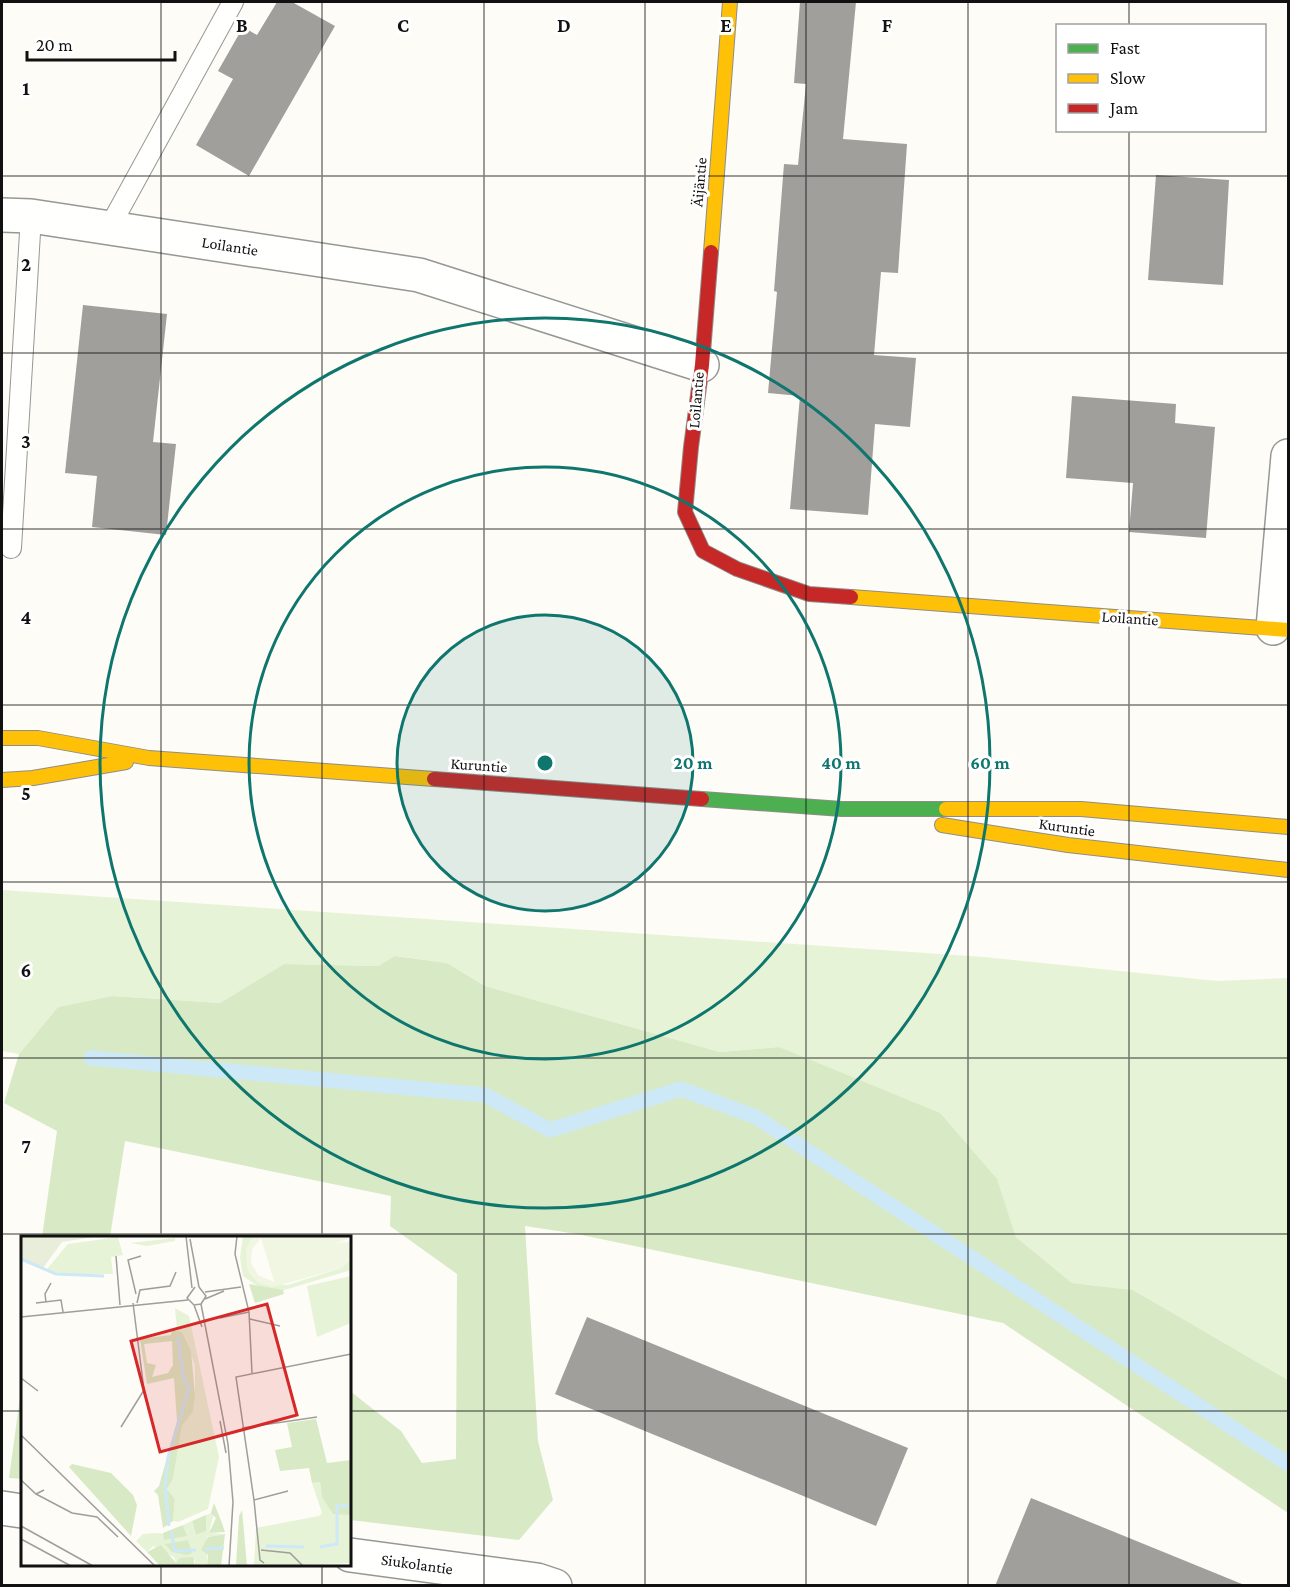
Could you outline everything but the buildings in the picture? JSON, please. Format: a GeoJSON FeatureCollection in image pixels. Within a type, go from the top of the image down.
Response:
{"type":"FeatureCollection","features":[{"type":"Feature","properties":{"kind":"main road","name":"Äijäntie"},"geometry":{"type":"LineString","coordinates":[[702,365],[730,2]]}},
{"type":"Feature","properties":{"kind":"main road","name":"Loilantie"},"geometry":{"type":"LineString","coordinates":[[702,365],[691,447],[686,512],[703,551],[737,569],[809,594],[1281,629]]}},
{"type":"Feature","properties":{"kind":"main road","name":"Kuruntie"},"geometry":{"type":"LineString","coordinates":[[2,738],[38,738],[149,758],[842,809],[1081,809],[1288,827]]}},
{"type":"Feature","properties":{"kind":"main road","name":"Kuruntie"},"geometry":{"type":"LineString","coordinates":[[2,780],[33,778],[149,758]]}},
{"type":"Feature","properties":{"kind":"main road","name":"Kuruntie"},"geometry":{"type":"LineString","coordinates":[[842,809],[1068,845],[1288,870]]}},
{"type":"Feature","properties":{"kind":"street","name":"Loilantie"},"geometry":{"type":"LineString","coordinates":[[16,215],[419,275],[702,365]]}},
{"type":"Feature","properties":{"kind":"street"},"geometry":{"type":"LineString","coordinates":[[1281,629],[1288,456]]}},
{"type":"Feature","properties":{"kind":"street"},"geometry":{"type":"LineString","coordinates":[[2,1508],[21,1511]]}},
{"type":"Feature","properties":{"kind":"street","name":"Siukolantie"},"geometry":{"type":"LineString","coordinates":[[351,1555],[537,1581],[555,1586]]}},
{"type":"Feature","properties":{"kind":"lane"},"geometry":{"type":"LineString","coordinates":[[109,228],[232,2]]}},
{"type":"Feature","properties":{"kind":"lane"},"geometry":{"type":"LineString","coordinates":[[11,548],[16,215]]}},
{"type":"Feature","properties":{"kind":"green space"},"geometry":{"type":"Polygon","coordinates":[[[2,890],[984,957],[1217,981],[1288,978],[1288,1380],[1133,1290],[1072,1283],[1016,1237],[997,1180],[779,1047],[720,1052],[485,986],[447,963],[396,956],[378,966],[284,964],[220,1003],[112,996],[58,1007],[19,1054],[2,1051],[2,890]]]}},
{"type":"Feature","properties":{"kind":"green space"},"geometry":{"type":"Polygon","coordinates":[[[395,956],[447,963],[485,986],[720,1052],[779,1047],[940,1113],[997,1179],[1016,1237],[1072,1283],[1133,1290],[1288,1380],[1288,1513],[1003,1323],[577,1234],[525,1226],[538,1441],[553,1500],[519,1540],[351,1520],[351,1392],[401,1431],[422,1463],[456,1459],[457,1274],[390,1226],[391,1196],[125,1141],[110,1236],[42,1236],[57,1131],[4,1103],[19,1054],[58,1007],[112,996],[220,1003],[284,964],[378,966],[395,956]]]}},
{"type":"Feature","properties":{"kind":"green space"},"geometry":{"type":"Polygon","coordinates":[[[21,1390],[21,1479],[9,1478],[21,1390]]]}},
{"type":"Feature","properties":{"kind":"waterway"},"geometry":{"type":"LineString","coordinates":[[91,1058],[485,1095],[550,1130],[681,1089],[756,1117],[1288,1464]]}},
{"type":"Feature","properties":{"kind":"traffic: fast"},"geometry":{"type":"LineString","coordinates":[[702,799],[842,809],[946,809]]}},
{"type":"Feature","properties":{"kind":"traffic: slow"},"geometry":{"type":"LineString","coordinates":[[711,252],[730,2]]}},
{"type":"Feature","properties":{"kind":"traffic: slow"},"geometry":{"type":"LineString","coordinates":[[851,597],[1288,630]]}},
{"type":"Feature","properties":{"kind":"traffic: slow"},"geometry":{"type":"LineString","coordinates":[[2,738],[38,738],[149,758],[434,779]]}},
{"type":"Feature","properties":{"kind":"traffic: slow"},"geometry":{"type":"LineString","coordinates":[[2,780],[33,778],[126,762]]}},
{"type":"Feature","properties":{"kind":"traffic: slow"},"geometry":{"type":"LineString","coordinates":[[946,809],[1081,809],[1288,827]]}},
{"type":"Feature","properties":{"kind":"traffic: slow"},"geometry":{"type":"LineString","coordinates":[[942,825],[1068,845],[1288,870]]}},
{"type":"Feature","properties":{"kind":"traffic: jam"},"geometry":{"type":"LineString","coordinates":[[711,252],[702,365],[685,512],[703,551],[737,569],[809,594],[851,597]]}},
{"type":"Feature","properties":{"kind":"traffic: jam"},"geometry":{"type":"LineString","coordinates":[[434,779],[702,799]]}}]}
